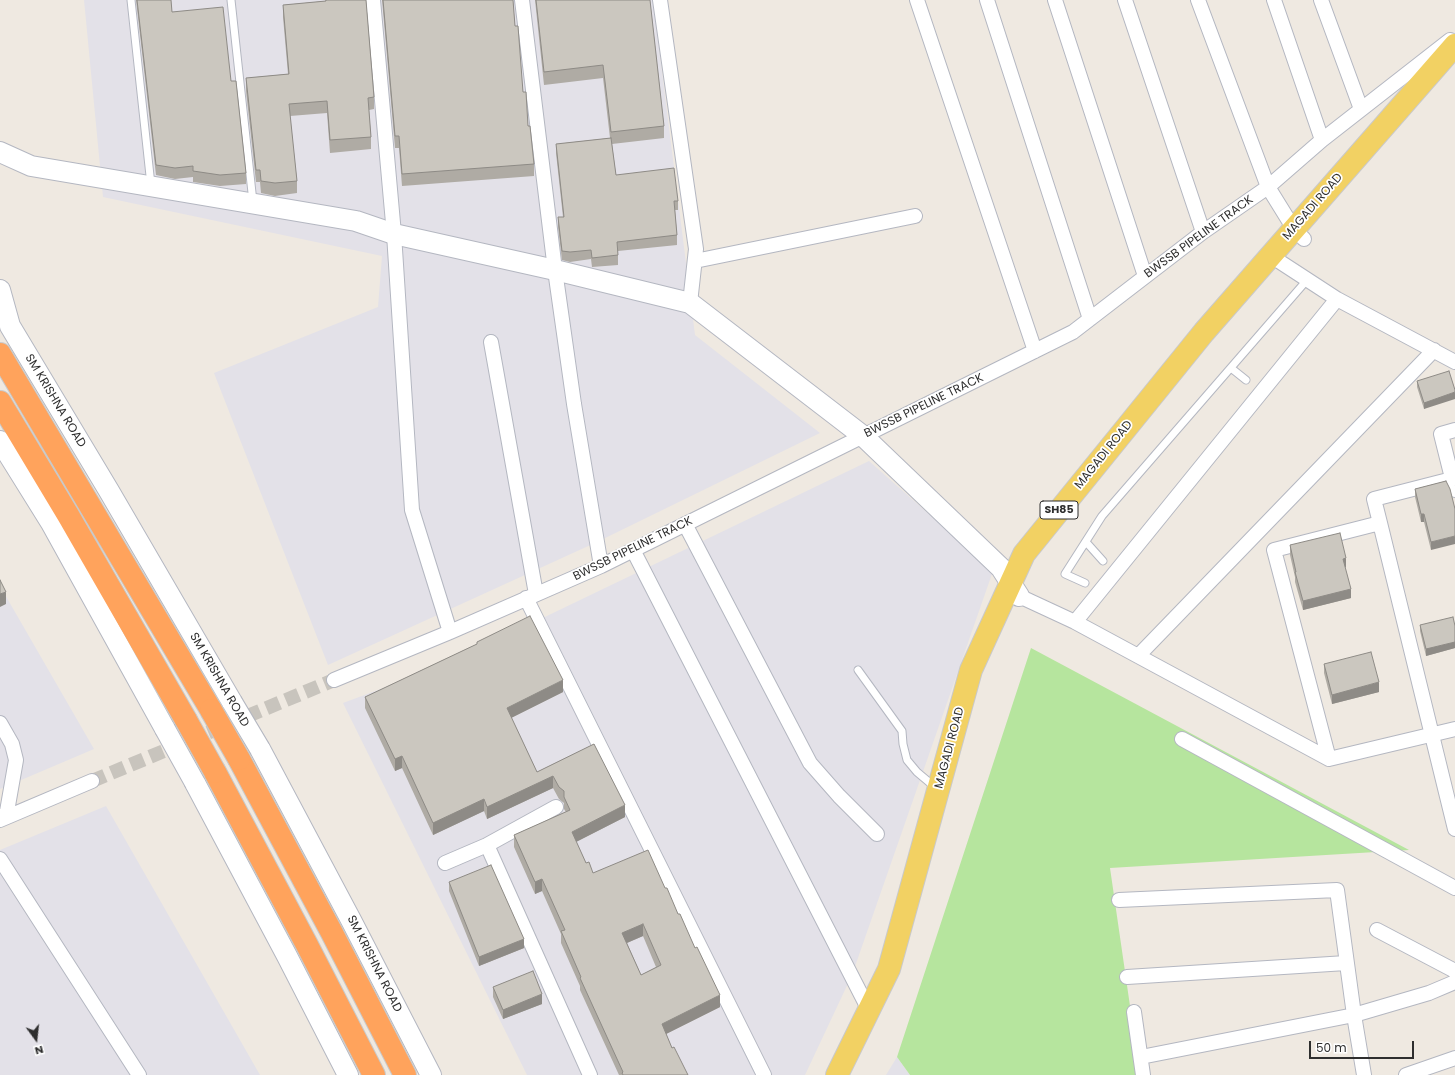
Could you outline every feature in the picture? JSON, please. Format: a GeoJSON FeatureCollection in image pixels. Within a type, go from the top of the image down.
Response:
{"type":"FeatureCollection","features":[{"type":"Feature","properties":{"kind":"highway","name":"SM KRISHNA ROAD"},"geometry":{"type":"LineString","coordinates":[[0,354],[216,718],[332,933],[405,1075]]}},
{"type":"Feature","properties":{"kind":"highway"},"geometry":{"type":"LineString","coordinates":[[0,402],[68,515],[215,772],[374,1075]]}},
{"type":"Feature","properties":{"kind":"main road","name":"MAGADI ROAD"},"geometry":{"type":"LineString","coordinates":[[837,1075],[889,969],[971,670],[1015,590],[1034,564],[1213,343],[1277,260],[1455,45]]}},
{"type":"Feature","properties":{"kind":"main road","name":"MAGADI ROAD"},"geometry":{"type":"LineString","coordinates":[[1299,234],[1455,65]]}},
{"type":"Feature","properties":{"kind":"main road","name":"MAGADI ROAD"},"geometry":{"type":"LineString","coordinates":[[852,1075],[900,977],[982,678],[1015,590]]}},
{"type":"Feature","properties":{"kind":"street"},"geometry":{"type":"LineString","coordinates":[[373,0],[394,234],[412,510],[450,632]]}},
{"type":"Feature","properties":{"kind":"street"},"geometry":{"type":"LineString","coordinates":[[522,0],[555,270],[574,404],[601,566]]}},
{"type":"Feature","properties":{"kind":"street"},"geometry":{"type":"LineString","coordinates":[[660,0],[696,249],[690,303]]}},
{"type":"Feature","properties":{"kind":"street"},"geometry":{"type":"LineString","coordinates":[[917,0],[1035,351]]}},
{"type":"Feature","properties":{"kind":"street"},"geometry":{"type":"LineString","coordinates":[[987,0],[1090,319]]}},
{"type":"Feature","properties":{"kind":"street"},"geometry":{"type":"LineString","coordinates":[[1054,0],[1145,276]]}},
{"type":"Feature","properties":{"kind":"street"},"geometry":{"type":"LineString","coordinates":[[1125,0],[1203,232]]}},
{"type":"Feature","properties":{"kind":"street"},"geometry":{"type":"LineString","coordinates":[[1198,0],[1268,187],[1299,234]]}},
{"type":"Feature","properties":{"kind":"street"},"geometry":{"type":"LineString","coordinates":[[1274,0],[1322,140]]}},
{"type":"Feature","properties":{"kind":"street"},"geometry":{"type":"LineString","coordinates":[[1321,0],[1361,109]]}},
{"type":"Feature","properties":{"kind":"street","name":"BWSSB PIPELINE TRACK"},"geometry":{"type":"LineString","coordinates":[[334,680],[450,632],[601,566],[1073,332],[1203,232],[1268,187],[1322,140],[1455,36]]}},
{"type":"Feature","properties":{"kind":"street"},"geometry":{"type":"LineString","coordinates":[[0,152],[31,166],[356,222],[394,234],[555,270],[690,303],[863,436],[1002,568],[1015,590],[1328,759],[1455,729]]}},
{"type":"Feature","properties":{"kind":"street"},"geometry":{"type":"LineString","coordinates":[[695,261],[915,216]]}},
{"type":"Feature","properties":{"kind":"street"},"geometry":{"type":"LineString","coordinates":[[1277,260],[1337,299],[1455,362]]}},
{"type":"Feature","properties":{"kind":"street","name":"SM KRISHNA ROAD"},"geometry":{"type":"LineString","coordinates":[[0,290],[10,326],[105,484],[260,749],[431,1075]]}},
{"type":"Feature","properties":{"kind":"street"},"geometry":{"type":"LineString","coordinates":[[1076,622],[1337,299]]}},
{"type":"Feature","properties":{"kind":"street"},"geometry":{"type":"LineString","coordinates":[[490,342],[531,596],[764,1075]]}},
{"type":"Feature","properties":{"kind":"street"},"geometry":{"type":"LineString","coordinates":[[1138,656],[1434,350]]}},
{"type":"Feature","properties":{"kind":"street"},"geometry":{"type":"LineString","coordinates":[[1455,430],[1441,434],[1454,484],[1374,499],[1455,829]]}},
{"type":"Feature","properties":{"kind":"street"},"geometry":{"type":"LineString","coordinates":[[0,441],[51,523],[195,783],[348,1075]]}},
{"type":"Feature","properties":{"kind":"street"},"geometry":{"type":"LineString","coordinates":[[1328,759],[1274,550],[1380,523]]}},
{"type":"Feature","properties":{"kind":"street"},"geometry":{"type":"LineString","coordinates":[[685,524],[810,763],[839,796],[877,834]]}},
{"type":"Feature","properties":{"kind":"street"},"geometry":{"type":"LineString","coordinates":[[633,550],[869,1010]]}},
{"type":"Feature","properties":{"kind":"street"},"geometry":{"type":"LineString","coordinates":[[191,729],[216,718]]}},
{"type":"Feature","properties":{"kind":"street"},"geometry":{"type":"LineString","coordinates":[[0,723],[12,744],[16,760],[2,818]]}},
{"type":"Feature","properties":{"kind":"street"},"geometry":{"type":"LineString","coordinates":[[1182,739],[1455,888]]}},
{"type":"Feature","properties":{"kind":"street"},"geometry":{"type":"LineString","coordinates":[[2,818],[92,781]]}},
{"type":"Feature","properties":{"kind":"street"},"geometry":{"type":"LineString","coordinates":[[445,863],[487,845],[556,807]]}},
{"type":"Feature","properties":{"kind":"street"},"geometry":{"type":"LineString","coordinates":[[487,845],[590,1075]]}},
{"type":"Feature","properties":{"kind":"street"},"geometry":{"type":"LineString","coordinates":[[0,859],[139,1075]]}},
{"type":"Feature","properties":{"kind":"street"},"geometry":{"type":"LineString","coordinates":[[1119,900],[1337,890],[1346,963],[1364,1075]]}},
{"type":"Feature","properties":{"kind":"street"},"geometry":{"type":"LineString","coordinates":[[1377,930],[1455,971]]}},
{"type":"Feature","properties":{"kind":"street"},"geometry":{"type":"LineString","coordinates":[[1127,977],[1346,963]]}},
{"type":"Feature","properties":{"kind":"street"},"geometry":{"type":"LineString","coordinates":[[1141,1057],[1354,1015],[1455,982]]}},
{"type":"Feature","properties":{"kind":"street"},"geometry":{"type":"LineString","coordinates":[[1134,1012],[1143,1075]]}},
{"type":"Feature","properties":{"kind":"street"},"geometry":{"type":"LineString","coordinates":[[1406,1075],[1455,1058]]}},
{"type":"Feature","properties":{"kind":"lane"},"geometry":{"type":"LineString","coordinates":[[131,0],[152,187]]}},
{"type":"Feature","properties":{"kind":"lane"},"geometry":{"type":"LineString","coordinates":[[231,0],[254,204]]}},
{"type":"Feature","properties":{"kind":"lane"},"geometry":{"type":"LineString","coordinates":[[1085,582],[1065,574],[1102,516],[1307,280]]}},
{"type":"Feature","properties":{"kind":"lane"},"geometry":{"type":"LineString","coordinates":[[1231,368],[1246,380]]}},
{"type":"Feature","properties":{"kind":"lane"},"geometry":{"type":"LineString","coordinates":[[1086,542],[1103,561]]}},
{"type":"Feature","properties":{"kind":"lane"},"geometry":{"type":"LineString","coordinates":[[858,670],[902,730],[903,744],[907,760],[917,772],[938,790]]}},
{"type":"Feature","properties":{"kind":"shaded area"},"geometry":{"type":"Polygon","coordinates":[[[84,0],[653,0],[695,335],[820,433],[597,542],[328,665],[214,373],[378,307],[382,256],[103,197],[84,0]]]}},
{"type":"Feature","properties":{"kind":"shaded area"},"geometry":{"type":"Polygon","coordinates":[[[869,461],[993,571],[852,975],[805,1075],[527,1075],[343,703],[445,665],[869,461]]]}},
{"type":"Feature","properties":{"kind":"shaded area"},"geometry":{"type":"Polygon","coordinates":[[[0,586],[94,749],[0,789],[0,586]]]}},
{"type":"Feature","properties":{"kind":"shaded area"},"geometry":{"type":"Polygon","coordinates":[[[106,806],[260,1075],[0,1075],[0,850],[106,806]]]}},
{"type":"Feature","properties":{"kind":"shaded area"},"geometry":{"type":"Polygon","coordinates":[[[897,1057],[910,1075],[886,1075],[897,1057]]]}},
{"type":"Feature","properties":{"kind":"green space"},"geometry":{"type":"Polygon","coordinates":[[[1031,648],[1409,850],[1110,868],[1140,1075],[910,1075],[897,1057],[1031,648]]]}},
{"type":"Feature","properties":{"kind":"building"},"geometry":{"type":"Polygon","coordinates":[[[137,0],[171,0],[172,12],[223,7],[231,81],[236,81],[246,173],[220,175],[193,171],[193,166],[175,168],[156,165],[137,0]]]}},
{"type":"Feature","properties":{"kind":"building"},"geometry":{"type":"Polygon","coordinates":[[[326,0],[366,0],[374,97],[368,98],[371,137],[330,140],[327,101],[289,104],[297,181],[275,183],[261,181],[260,170],[256,170],[246,78],[289,74],[283,5],[326,0]]]}},
{"type":"Feature","properties":{"kind":"building"},"geometry":{"type":"Polygon","coordinates":[[[383,0],[513,0],[515,26],[518,26],[523,92],[526,92],[528,126],[530,126],[534,164],[402,174],[399,136],[395,136],[383,0]]]}},
{"type":"Feature","properties":{"kind":"building"},"geometry":{"type":"Polygon","coordinates":[[[536,0],[650,0],[664,126],[611,132],[603,65],[544,72],[536,0]]]}},
{"type":"Feature","properties":{"kind":"building"},"geometry":{"type":"Polygon","coordinates":[[[611,138],[616,175],[674,168],[678,201],[674,201],[677,235],[617,242],[618,255],[592,258],[591,250],[570,252],[562,251],[558,217],[564,217],[556,144],[611,138]]]}},
{"type":"Feature","properties":{"kind":"building"},"geometry":{"type":"Polygon","coordinates":[[[1449,371],[1455,392],[1424,403],[1417,381],[1449,371]]]}},
{"type":"Feature","properties":{"kind":"building"},"geometry":{"type":"Polygon","coordinates":[[[1446,481],[1450,489],[1455,509],[1455,536],[1431,542],[1424,514],[1421,514],[1415,489],[1446,481]]]}},
{"type":"Feature","properties":{"kind":"building"},"geometry":{"type":"Polygon","coordinates":[[[1340,533],[1346,558],[1343,559],[1351,589],[1303,601],[1295,572],[1290,545],[1340,533]]]}},
{"type":"Feature","properties":{"kind":"building"},"geometry":{"type":"Polygon","coordinates":[[[0,580],[6,592],[0,594],[0,580]]]}},
{"type":"Feature","properties":{"kind":"building"},"geometry":{"type":"Polygon","coordinates":[[[530,616],[563,680],[507,708],[537,772],[594,744],[625,805],[572,832],[586,863],[589,862],[593,873],[648,850],[695,948],[697,947],[720,995],[662,1024],[672,1048],[674,1047],[688,1075],[623,1075],[623,1072],[580,978],[581,977],[561,931],[565,930],[542,879],[535,882],[514,835],[570,810],[564,797],[564,791],[559,787],[553,776],[487,807],[484,799],[433,823],[402,756],[395,759],[365,697],[477,644],[477,642],[530,616]],[[643,924],[622,933],[641,975],[661,965],[643,924]]]}},
{"type":"Feature","properties":{"kind":"building"},"geometry":{"type":"Polygon","coordinates":[[[1453,617],[1455,626],[1455,642],[1426,649],[1420,625],[1453,617]]]}},
{"type":"Feature","properties":{"kind":"building"},"geometry":{"type":"Polygon","coordinates":[[[1371,652],[1379,682],[1332,695],[1324,664],[1371,652]]]}},
{"type":"Feature","properties":{"kind":"building"},"geometry":{"type":"Polygon","coordinates":[[[491,865],[524,939],[479,957],[449,882],[491,865]]]}},
{"type":"Feature","properties":{"kind":"building"},"geometry":{"type":"Polygon","coordinates":[[[533,971],[542,994],[503,1010],[493,987],[533,971]]]}},
{"type":"Feature","properties":{"kind":"tunnel"},"geometry":{"type":"LineString","coordinates":[[92,781],[334,680]]}}]}
